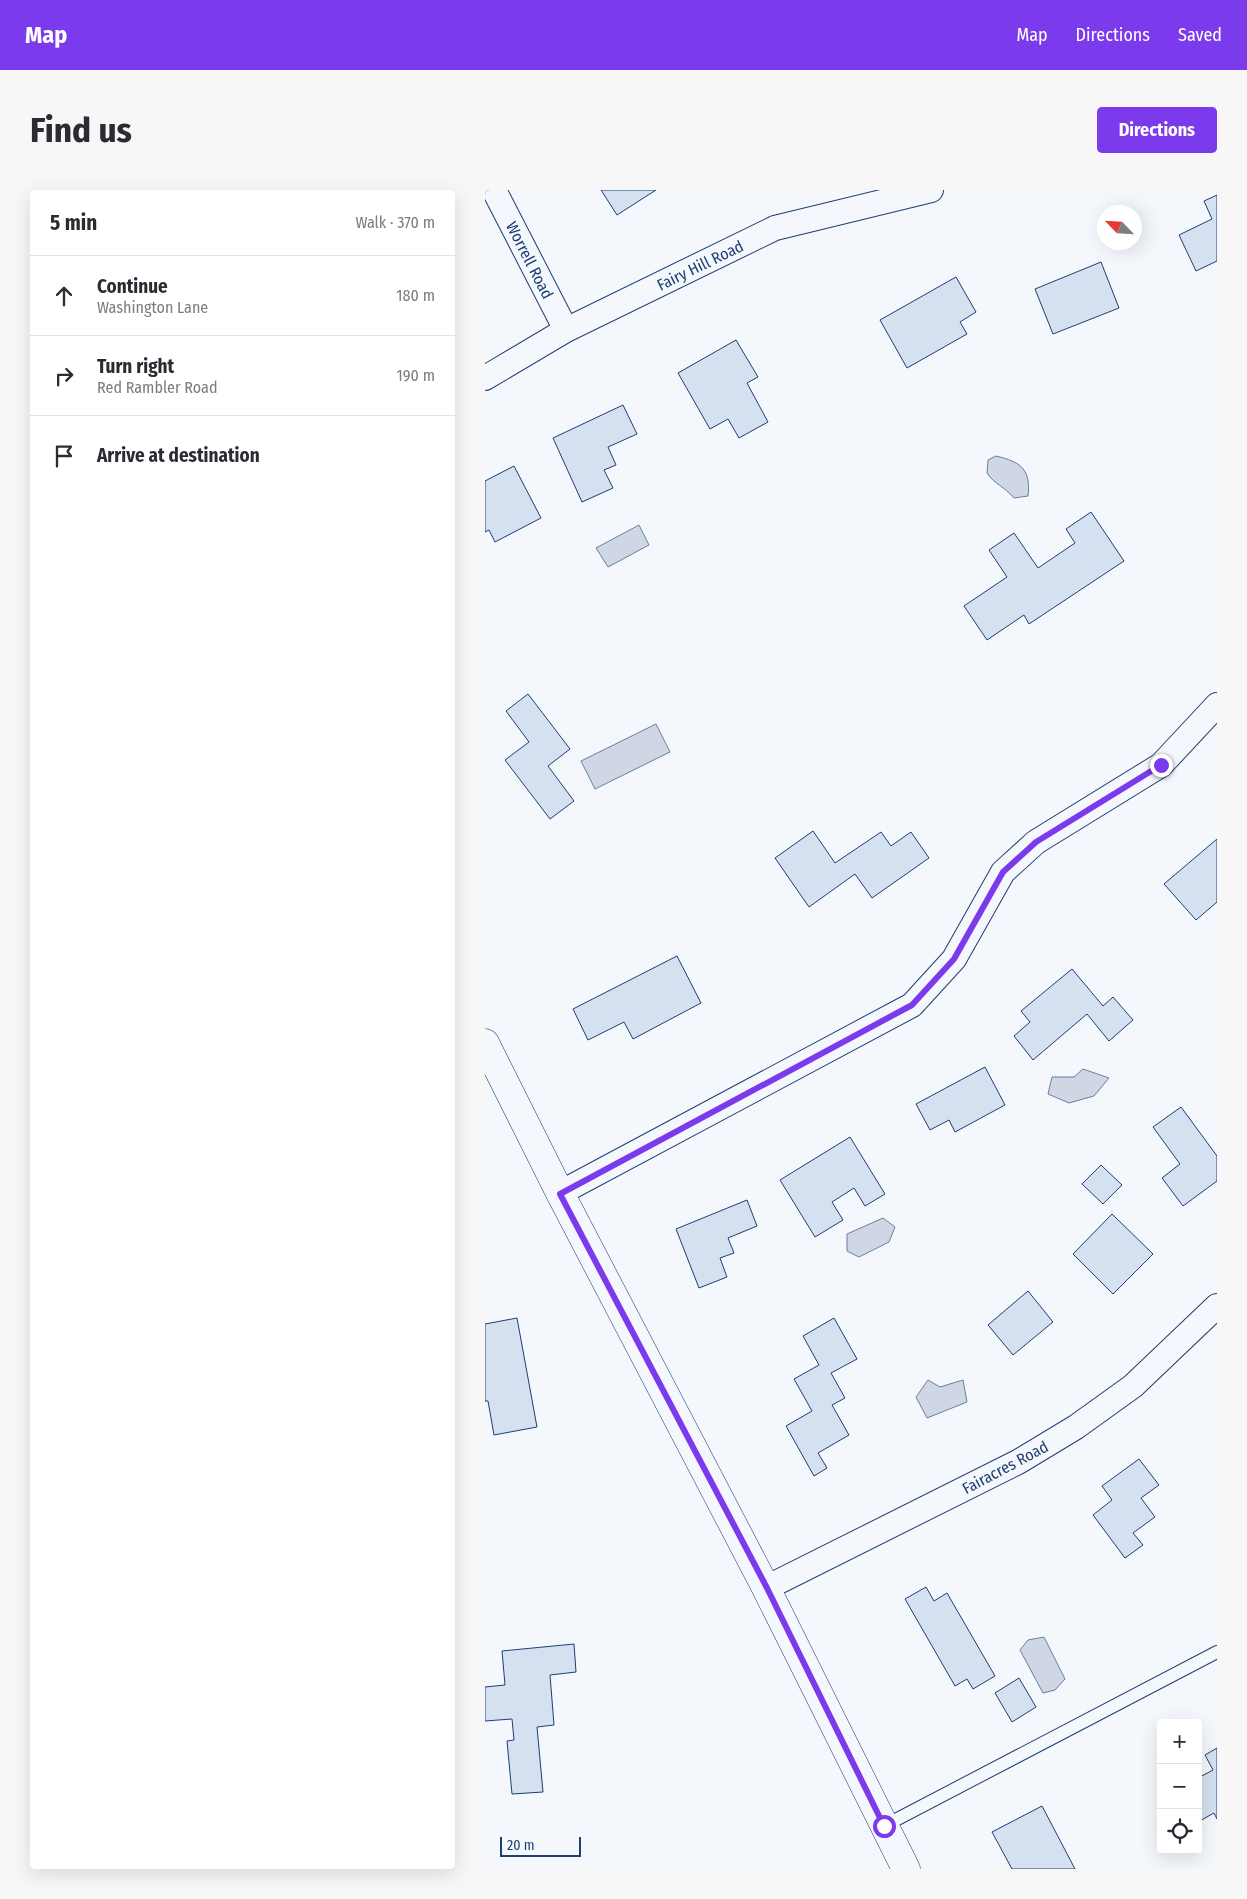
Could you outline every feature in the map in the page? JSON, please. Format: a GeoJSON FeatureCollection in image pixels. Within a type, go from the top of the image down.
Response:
{"type":"FeatureCollection","features":[{"type":"Feature","properties":{"kind":"main road"},"geometry":{"type":"LineString","coordinates":[[485,1043],[560,1194],[767,1588],[906,1869]]}},
{"type":"Feature","properties":{"kind":"street","name":"Worrell Road"},"geometry":{"type":"LineString","coordinates":[[494,190],[566,330]]}},
{"type":"Feature","properties":{"kind":"street","name":"Fairy Hill Road"},"geometry":{"type":"LineString","coordinates":[[485,378],[566,330],[775,228],[931,190]]}},
{"type":"Feature","properties":{"kind":"street"},"geometry":{"type":"LineString","coordinates":[[560,1194],[912,1005],[954,959],[1003,872],[1036,842],[1161,765],[1217,705]]}},
{"type":"Feature","properties":{"kind":"street","name":"Fairacres Road"},"geometry":{"type":"LineString","coordinates":[[767,1588],[1018,1462],[1077,1427],[1133,1386],[1217,1306]]}},
{"type":"Feature","properties":{"kind":"lane"},"geometry":{"type":"LineString","coordinates":[[884,1826],[1217,1652]]}},
{"type":"Feature","properties":{"kind":"shaded area"},"geometry":{"type":"Polygon","coordinates":[[[996,456],[1012,461],[1023,468],[1028,479],[1028,496],[1014,498],[990,477],[987,473],[988,460],[996,456]]]}},
{"type":"Feature","properties":{"kind":"shaded area"},"geometry":{"type":"Polygon","coordinates":[[[639,525],[649,545],[608,567],[596,548],[639,525]]]}},
{"type":"Feature","properties":{"kind":"shaded area"},"geometry":{"type":"Polygon","coordinates":[[[656,724],[670,752],[595,789],[581,761],[656,724]]]}},
{"type":"Feature","properties":{"kind":"shaded area"},"geometry":{"type":"Polygon","coordinates":[[[1083,1069],[1109,1078],[1094,1096],[1069,1103],[1048,1094],[1052,1077],[1074,1077],[1083,1069]]]}},
{"type":"Feature","properties":{"kind":"shaded area"},"geometry":{"type":"Polygon","coordinates":[[[883,1218],[895,1227],[889,1242],[859,1257],[847,1251],[847,1234],[883,1218]]]}},
{"type":"Feature","properties":{"kind":"shaded area"},"geometry":{"type":"Polygon","coordinates":[[[928,1380],[940,1387],[963,1380],[967,1402],[927,1418],[916,1397],[928,1380]]]}},
{"type":"Feature","properties":{"kind":"shaded area"},"geometry":{"type":"Polygon","coordinates":[[[1044,1637],[1065,1679],[1055,1690],[1043,1693],[1020,1650],[1028,1640],[1044,1637]]]}},
{"type":"Feature","properties":{"kind":"building"},"geometry":{"type":"Polygon","coordinates":[[[601,190],[656,190],[617,215],[601,190]]]}},
{"type":"Feature","properties":{"kind":"building"},"geometry":{"type":"Polygon","coordinates":[[[1217,195],[1217,261],[1196,271],[1179,235],[1212,219],[1204,201],[1217,195]]]}},
{"type":"Feature","properties":{"kind":"building"},"geometry":{"type":"Polygon","coordinates":[[[1101,262],[1119,308],[1053,334],[1035,289],[1101,262]]]}},
{"type":"Feature","properties":{"kind":"building"},"geometry":{"type":"Polygon","coordinates":[[[956,277],[976,312],[960,322],[967,334],[907,368],[880,320],[956,277]]]}},
{"type":"Feature","properties":{"kind":"building"},"geometry":{"type":"Polygon","coordinates":[[[736,340],[758,377],[747,383],[768,422],[739,438],[728,419],[710,429],[678,373],[736,340]]]}},
{"type":"Feature","properties":{"kind":"building"},"geometry":{"type":"Polygon","coordinates":[[[623,405],[637,434],[608,447],[616,465],[604,470],[613,488],[582,502],[553,438],[623,405]]]}},
{"type":"Feature","properties":{"kind":"building"},"geometry":{"type":"Polygon","coordinates":[[[514,466],[541,518],[495,542],[489,530],[485,532],[485,481],[514,466]]]}},
{"type":"Feature","properties":{"kind":"building"},"geometry":{"type":"Polygon","coordinates":[[[1091,512],[1124,561],[1029,624],[1024,615],[987,640],[964,606],[1007,577],[989,550],[1014,533],[1038,568],[1075,543],[1066,529],[1091,512]]]}},
{"type":"Feature","properties":{"kind":"building"},"geometry":{"type":"Polygon","coordinates":[[[528,694],[570,749],[548,766],[574,801],[550,819],[505,760],[529,742],[506,711],[528,694]]]}},
{"type":"Feature","properties":{"kind":"building"},"geometry":{"type":"Polygon","coordinates":[[[813,831],[835,863],[881,832],[891,846],[911,832],[929,858],[872,898],[855,874],[809,907],[775,858],[813,831]]]}},
{"type":"Feature","properties":{"kind":"building"},"geometry":{"type":"Polygon","coordinates":[[[1217,839],[1217,902],[1196,920],[1164,884],[1217,839]]]}},
{"type":"Feature","properties":{"kind":"building"},"geometry":{"type":"Polygon","coordinates":[[[677,956],[701,1003],[633,1039],[624,1022],[588,1040],[573,1009],[677,956]]]}},
{"type":"Feature","properties":{"kind":"building"},"geometry":{"type":"Polygon","coordinates":[[[1072,969],[1103,1006],[1113,997],[1133,1020],[1109,1041],[1087,1014],[1033,1060],[1014,1036],[1030,1022],[1021,1011],[1072,969]]]}},
{"type":"Feature","properties":{"kind":"building"},"geometry":{"type":"Polygon","coordinates":[[[985,1067],[1005,1105],[955,1132],[949,1120],[930,1130],[916,1104],[985,1067]]]}},
{"type":"Feature","properties":{"kind":"building"},"geometry":{"type":"Polygon","coordinates":[[[1181,1107],[1217,1156],[1217,1181],[1183,1206],[1162,1178],[1180,1164],[1153,1127],[1181,1107]]]}},
{"type":"Feature","properties":{"kind":"building"},"geometry":{"type":"Polygon","coordinates":[[[850,1137],[885,1194],[865,1206],[854,1188],[832,1202],[843,1220],[815,1237],[780,1180],[850,1137]]]}},
{"type":"Feature","properties":{"kind":"building"},"geometry":{"type":"Polygon","coordinates":[[[1101,1165],[1122,1185],[1103,1204],[1082,1184],[1101,1165]]]}},
{"type":"Feature","properties":{"kind":"building"},"geometry":{"type":"Polygon","coordinates":[[[747,1200],[757,1226],[728,1238],[734,1253],[720,1258],[727,1277],[699,1288],[676,1229],[747,1200]]]}},
{"type":"Feature","properties":{"kind":"building"},"geometry":{"type":"Polygon","coordinates":[[[1112,1214],[1153,1254],[1113,1294],[1073,1254],[1112,1214]]]}},
{"type":"Feature","properties":{"kind":"building"},"geometry":{"type":"Polygon","coordinates":[[[1028,1291],[1053,1322],[1013,1355],[988,1325],[1028,1291]]]}},
{"type":"Feature","properties":{"kind":"building"},"geometry":{"type":"Polygon","coordinates":[[[517,1318],[537,1427],[494,1435],[488,1401],[485,1401],[485,1324],[517,1318]]]}},
{"type":"Feature","properties":{"kind":"building"},"geometry":{"type":"Polygon","coordinates":[[[834,1318],[857,1359],[831,1373],[845,1398],[832,1405],[849,1435],[818,1453],[827,1468],[814,1476],[786,1426],[812,1411],[794,1379],[819,1365],[803,1336],[834,1318]]]}},
{"type":"Feature","properties":{"kind":"building"},"geometry":{"type":"Polygon","coordinates":[[[1139,1459],[1159,1485],[1141,1498],[1155,1517],[1133,1533],[1143,1545],[1125,1558],[1093,1515],[1112,1500],[1102,1486],[1139,1459]]]}},
{"type":"Feature","properties":{"kind":"building"},"geometry":{"type":"Polygon","coordinates":[[[926,1587],[934,1601],[947,1593],[995,1676],[973,1689],[967,1679],[955,1686],[905,1599],[926,1587]]]}},
{"type":"Feature","properties":{"kind":"building"},"geometry":{"type":"Polygon","coordinates":[[[574,1644],[576,1672],[550,1675],[554,1725],[537,1727],[543,1792],[512,1794],[507,1741],[514,1740],[512,1719],[485,1721],[485,1687],[505,1685],[502,1651],[574,1644]]]}},
{"type":"Feature","properties":{"kind":"building"},"geometry":{"type":"Polygon","coordinates":[[[1019,1678],[1036,1707],[1012,1722],[995,1693],[1019,1678]]]}},
{"type":"Feature","properties":{"kind":"building"},"geometry":{"type":"Polygon","coordinates":[[[1217,1748],[1217,1819],[1214,1813],[1202,1820],[1202,1776],[1213,1770],[1205,1755],[1217,1748]]]}},
{"type":"Feature","properties":{"kind":"building"},"geometry":{"type":"Polygon","coordinates":[[[1042,1806],[1075,1869],[1012,1869],[992,1832],[1042,1806]]]}},
{"type":"Feature","properties":{"kind":"route"},"geometry":{"type":"LineString","coordinates":[[884,1826],[767,1588],[560,1194],[912,1005],[954,959],[1003,872],[1036,842],[1161,765]]}}]}
